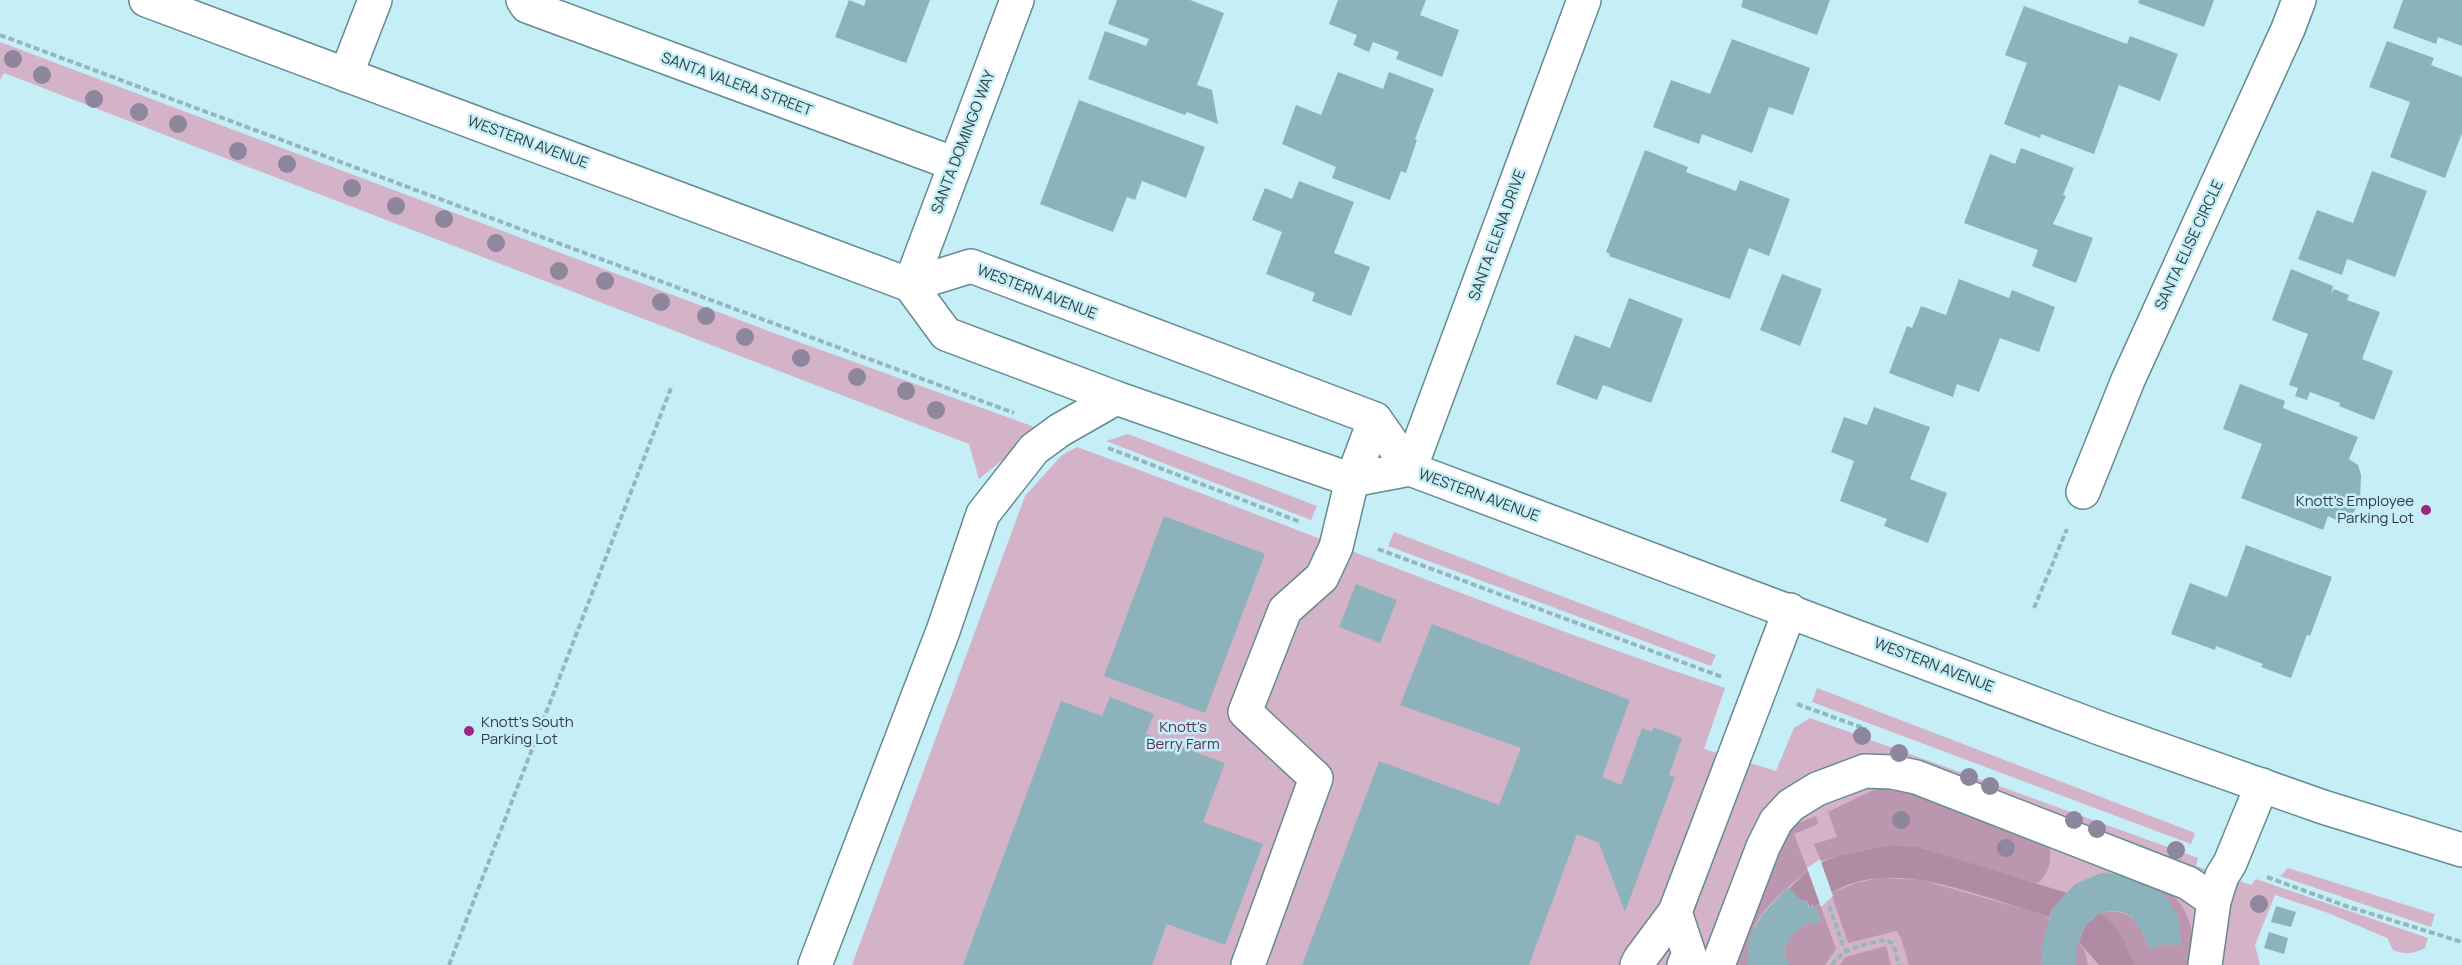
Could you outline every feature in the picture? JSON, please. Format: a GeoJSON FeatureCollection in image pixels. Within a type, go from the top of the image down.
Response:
{"type":"FeatureCollection","features":[{"type":"Feature","properties":{"kind":"main road"},"geometry":{"type":"LineString","coordinates":[[346,75],[375,0]]}},
{"type":"Feature","properties":{"kind":"main road","name":"SANTA VALERA STREET"},"geometry":{"type":"LineString","coordinates":[[523,0],[527,6],[955,164]]}},
{"type":"Feature","properties":{"kind":"main road","name":"SANTA DOMINGO WAY"},"geometry":{"type":"LineString","coordinates":[[910,285],[1017,0]]}},
{"type":"Feature","properties":{"kind":"main road","name":"SANTA ELENA DRIVE"},"geometry":{"type":"LineString","coordinates":[[1410,469],[1584,0]]}},
{"type":"Feature","properties":{"kind":"main road","name":"SANTA ELISE CIRCLE"},"geometry":{"type":"LineString","coordinates":[[2083,492],[2128,380],[2283,40],[2299,0]]}},
{"type":"Feature","properties":{"kind":"main road","name":"WESTERN AVENUE"},"geometry":{"type":"LineString","coordinates":[[156,2],[910,285],[946,334],[1116,398],[1352,480],[1410,469],[2102,729],[2262,785],[2462,850]]}},
{"type":"Feature","properties":{"kind":"main road","name":"WESTERN AVENUE"},"geometry":{"type":"LineString","coordinates":[[910,285],[971,266],[1375,419],[1410,469]]}},
{"type":"Feature","properties":{"kind":"main road"},"geometry":{"type":"LineString","coordinates":[[814,965],[944,631],[983,514],[1034,449],[1060,430],[1116,398]]}},
{"type":"Feature","properties":{"kind":"main road"},"geometry":{"type":"LineString","coordinates":[[1248,965],[1316,778],[1245,712],[1285,610],[1322,577],[1340,538],[1352,480],[1375,419]]}},
{"type":"Feature","properties":{"kind":"main road"},"geometry":{"type":"LineString","coordinates":[[1637,965],[1675,912],[1790,610]]}},
{"type":"Feature","properties":{"kind":"main road"},"geometry":{"type":"LineString","coordinates":[[1718,965],[1763,848],[1776,822],[1791,805],[1817,789],[1865,771],[1892,772],[1916,777],[2188,883],[2214,901]]}},
{"type":"Feature","properties":{"kind":"main road"},"geometry":{"type":"LineString","coordinates":[[2205,965],[2214,901],[2222,876],[2230,863],[2262,785]]}},
{"type":"Feature","properties":{"kind":"main road"},"geometry":{"type":"LineString","coordinates":[[1675,912],[1689,954],[1684,965]]}},
{"type":"Feature","properties":{"kind":"path"},"geometry":{"type":"LineString","coordinates":[[0,35],[1060,430],[1340,538],[1385,551],[1871,731]]}},
{"type":"Feature","properties":{"kind":"path"},"geometry":{"type":"LineString","coordinates":[[449,965],[671,388]]}},
{"type":"Feature","properties":{"kind":"path"},"geometry":{"type":"LineString","coordinates":[[2034,608],[2083,492]]}},
{"type":"Feature","properties":{"kind":"path"},"geometry":{"type":"LineString","coordinates":[[2230,863],[2346,906],[2462,942]]}},
{"type":"Feature","properties":{"kind":"path"},"geometry":{"type":"LineString","coordinates":[[1829,906],[1846,950]]}},
{"type":"Feature","properties":{"kind":"path"},"geometry":{"type":"LineString","coordinates":[[1832,965],[1839,954],[1846,950],[1886,940],[1893,944],[1899,965]]}},
{"type":"Feature","properties":{"kind":"green space"},"geometry":{"type":"Polygon","coordinates":[[[0,42],[771,332],[1040,429],[979,479],[969,444],[4,73],[0,80],[0,42]]]}},
{"type":"Feature","properties":{"kind":"green space"},"geometry":{"type":"Polygon","coordinates":[[[1128,434],[1317,506],[1311,520],[1106,441],[1128,434]]]}},
{"type":"Feature","properties":{"kind":"green space","name":"Knott's Berry Farm"},"geometry":{"type":"Polygon","coordinates":[[[1077,447],[1562,631],[1725,688],[1704,749],[1776,771],[1794,728],[1810,718],[2198,858],[2196,866],[2251,885],[2256,879],[2428,938],[2425,948],[2409,953],[2393,950],[2387,938],[2328,913],[2275,895],[2255,945],[2260,965],[852,965],[1025,496],[1062,455],[1077,447]]]}},
{"type":"Feature","properties":{"kind":"green space"},"geometry":{"type":"Polygon","coordinates":[[[1394,532],[1716,655],[1711,666],[1388,546],[1394,532]]]}},
{"type":"Feature","properties":{"kind":"green space"},"geometry":{"type":"Polygon","coordinates":[[[1817,688],[2195,833],[2191,844],[1812,702],[1817,688]]]}},
{"type":"Feature","properties":{"kind":"green space"},"geometry":{"type":"Polygon","coordinates":[[[2288,868],[2435,914],[2431,927],[2280,876],[2288,868]]]}},
{"type":"Feature","properties":{"kind":"shaded area"},"geometry":{"type":"Polygon","coordinates":[[[1888,783],[2050,844],[2048,870],[2038,883],[2025,881],[1918,847],[1890,845],[1821,861],[1814,844],[1837,837],[1828,812],[1888,783]]]}},
{"type":"Feature","properties":{"kind":"shaded area"},"geometry":{"type":"Polygon","coordinates":[[[1816,816],[1818,824],[1794,834],[1808,871],[1777,897],[1756,923],[1751,936],[1748,965],[1732,965],[1774,863],[1792,826],[1816,816]]]}},
{"type":"Feature","properties":{"kind":"shaded area"},"geometry":{"type":"Polygon","coordinates":[[[1890,845],[1918,847],[2067,893],[2052,909],[2049,918],[1964,890],[1909,879],[1882,878],[1856,882],[1833,892],[1815,907],[1812,904],[1810,908],[1807,901],[1801,900],[1789,889],[1801,877],[1824,861],[1890,845]]]}},
{"type":"Feature","properties":{"kind":"shaded area"},"geometry":{"type":"Polygon","coordinates":[[[1879,878],[1921,880],[2041,914],[2072,934],[2084,949],[2088,965],[1909,965],[1897,931],[1848,943],[1831,893],[1856,883],[1879,878]]]}},
{"type":"Feature","properties":{"kind":"shaded area"},"geometry":{"type":"Polygon","coordinates":[[[2156,888],[2164,890],[2178,901],[2187,916],[2193,942],[2187,965],[2135,965],[2113,923],[2100,913],[2119,912],[2132,918],[2149,948],[2168,944],[2181,945],[2175,914],[2156,888]]]}},
{"type":"Feature","properties":{"kind":"shaded area"},"geometry":{"type":"Polygon","coordinates":[[[1820,904],[1836,949],[1825,965],[1789,965],[1784,954],[1785,948],[1794,932],[1808,923],[1819,923],[1820,918],[1815,907],[1820,904]]]}},
{"type":"Feature","properties":{"kind":"shaded area"},"geometry":{"type":"Polygon","coordinates":[[[2100,913],[2113,923],[2135,965],[2099,965],[2079,942],[2085,926],[2100,913]]]}},
{"type":"Feature","properties":{"kind":"shaded area"},"geometry":{"type":"Polygon","coordinates":[[[1886,946],[1891,965],[1840,965],[1845,957],[1886,946]]]}},
{"type":"Feature","properties":{"kind":"pier"},"geometry":{"type":"Polygon","coordinates":[[[1820,859],[1833,896],[1821,907],[1807,868],[1820,859]]]}},
{"type":"Feature","properties":{"kind":"building"},"geometry":{"type":"Polygon","coordinates":[[[849,0],[864,6],[866,0],[930,0],[906,63],[835,37],[849,0]]]}},
{"type":"Feature","properties":{"kind":"building"},"geometry":{"type":"Polygon","coordinates":[[[1117,0],[1190,0],[1224,13],[1197,85],[1212,90],[1218,124],[1187,112],[1185,115],[1088,79],[1105,31],[1146,46],[1149,39],[1108,24],[1117,0]]]}},
{"type":"Feature","properties":{"kind":"building"},"geometry":{"type":"Polygon","coordinates":[[[1338,0],[1426,0],[1420,15],[1459,30],[1442,77],[1396,59],[1399,52],[1373,42],[1369,52],[1353,45],[1357,35],[1329,24],[1338,0]]]}},
{"type":"Feature","properties":{"kind":"building"},"geometry":{"type":"Polygon","coordinates":[[[1743,0],[1830,0],[1817,35],[1741,7],[1743,0]]]}},
{"type":"Feature","properties":{"kind":"building"},"geometry":{"type":"Polygon","coordinates":[[[2139,0],[2214,0],[2204,27],[2138,3],[2139,0]]]}},
{"type":"Feature","properties":{"kind":"building"},"geometry":{"type":"Polygon","coordinates":[[[2403,0],[2462,0],[2462,46],[2438,37],[2436,44],[2393,28],[2403,0]]]}},
{"type":"Feature","properties":{"kind":"building"},"geometry":{"type":"Polygon","coordinates":[[[2024,6],[2127,44],[2130,36],[2178,54],[2160,101],[2119,85],[2094,154],[2041,134],[2040,138],[2004,124],[2027,63],[2005,55],[2024,6]]]}},
{"type":"Feature","properties":{"kind":"building"},"geometry":{"type":"Polygon","coordinates":[[[1732,39],[1810,68],[1793,115],[1769,107],[1752,153],[1702,134],[1699,144],[1653,127],[1671,80],[1710,94],[1732,39]]]}},
{"type":"Feature","properties":{"kind":"building"},"geometry":{"type":"Polygon","coordinates":[[[2387,41],[2434,58],[2431,65],[2462,77],[2462,133],[2445,178],[2390,157],[2410,102],[2369,87],[2387,41]]]}},
{"type":"Feature","properties":{"kind":"building"},"geometry":{"type":"Polygon","coordinates":[[[1338,72],[1383,89],[1389,72],[1434,89],[1415,139],[1417,140],[1406,173],[1401,171],[1390,200],[1332,178],[1336,167],[1282,144],[1296,105],[1321,115],[1338,72]]]}},
{"type":"Feature","properties":{"kind":"building"},"geometry":{"type":"Polygon","coordinates":[[[1079,100],[1205,147],[1186,198],[1142,181],[1135,200],[1127,197],[1113,232],[1040,204],[1079,100]]]}},
{"type":"Feature","properties":{"kind":"building"},"geometry":{"type":"Polygon","coordinates":[[[2021,148],[2074,168],[2063,195],[2066,196],[2053,224],[2093,238],[2076,283],[2032,266],[2038,250],[1964,223],[1990,154],[2015,164],[2021,148]]]}},
{"type":"Feature","properties":{"kind":"building"},"geometry":{"type":"Polygon","coordinates":[[[1645,150],[1688,167],[1686,172],[1736,191],[1740,180],[1790,199],[1769,256],[1749,248],[1730,299],[1609,256],[1610,254],[1606,252],[1645,150]]]}},
{"type":"Feature","properties":{"kind":"building"},"geometry":{"type":"Polygon","coordinates":[[[2372,171],[2427,191],[2395,277],[2347,259],[2342,275],[2298,259],[2317,210],[2353,223],[2372,171]]]}},
{"type":"Feature","properties":{"kind":"building"},"geometry":{"type":"Polygon","coordinates":[[[1299,181],[1354,202],[1334,253],[1370,267],[1351,316],[1312,301],[1315,293],[1266,274],[1282,232],[1252,220],[1265,188],[1292,199],[1299,181]]]}},
{"type":"Feature","properties":{"kind":"building"},"geometry":{"type":"Polygon","coordinates":[[[2291,269],[2333,286],[2331,294],[2334,289],[2349,295],[2347,300],[2380,312],[2362,359],[2393,371],[2374,420],[2339,406],[2340,403],[2310,392],[2307,400],[2295,396],[2298,388],[2289,385],[2308,334],[2272,320],[2291,269]]]}},
{"type":"Feature","properties":{"kind":"building"},"geometry":{"type":"Polygon","coordinates":[[[1782,274],[1822,289],[1800,346],[1760,330],[1782,274]]]}},
{"type":"Feature","properties":{"kind":"building"},"geometry":{"type":"Polygon","coordinates":[[[1959,279],[2009,298],[2012,290],[2055,307],[2039,352],[2000,338],[1979,392],[1957,384],[1953,397],[1889,373],[1907,326],[1912,328],[1921,306],[1946,315],[1959,279]]]}},
{"type":"Feature","properties":{"kind":"building"},"geometry":{"type":"Polygon","coordinates":[[[1629,298],[1683,319],[1651,403],[1603,385],[1597,400],[1556,384],[1575,335],[1610,348],[1629,298]]]}},
{"type":"Feature","properties":{"kind":"building"},"geometry":{"type":"Polygon","coordinates":[[[2240,384],[2285,401],[2283,408],[2358,437],[2349,459],[2358,465],[2361,475],[2360,500],[2354,512],[2343,519],[2336,520],[2328,516],[2323,530],[2241,498],[2262,444],[2223,429],[2240,384]]]}},
{"type":"Feature","properties":{"kind":"building"},"geometry":{"type":"Polygon","coordinates":[[[1874,407],[1930,427],[1910,479],[1947,493],[1928,543],[1884,526],[1887,519],[1840,501],[1854,461],[1831,452],[1844,417],[1867,425],[1874,407]]]}},
{"type":"Feature","properties":{"kind":"building"},"geometry":{"type":"Polygon","coordinates":[[[1164,516],[1265,554],[1205,713],[1104,676],[1164,516]]]}},
{"type":"Feature","properties":{"kind":"building"},"geometry":{"type":"Polygon","coordinates":[[[2246,545],[2332,577],[2310,636],[2307,635],[2291,678],[2261,667],[2263,664],[2216,646],[2215,650],[2171,634],[2190,583],[2227,597],[2246,545]]]}},
{"type":"Feature","properties":{"kind":"building"},"geometry":{"type":"Polygon","coordinates":[[[1356,584],[1397,600],[1380,643],[1339,627],[1356,584]]]}},
{"type":"Feature","properties":{"kind":"building"},"geometry":{"type":"Polygon","coordinates":[[[1432,624],[1630,700],[1602,777],[1621,785],[1642,728],[1652,732],[1653,727],[1682,738],[1669,775],[1675,777],[1625,912],[1599,843],[1577,834],[1529,965],[1302,965],[1379,761],[1499,805],[1521,748],[1400,705],[1432,624]]]}},
{"type":"Feature","properties":{"kind":"building"},"geometry":{"type":"Polygon","coordinates":[[[1110,697],[1154,714],[1146,734],[1225,763],[1203,822],[1263,844],[1225,945],[1167,924],[1152,965],[963,965],[1061,701],[1102,716],[1110,697]]]}},
{"type":"Feature","properties":{"kind":"building"},"geometry":{"type":"Polygon","coordinates":[[[2101,873],[2124,874],[2156,888],[2169,901],[2178,916],[2181,945],[2168,944],[2149,948],[2143,933],[2132,917],[2123,912],[2111,911],[2100,913],[2085,926],[2077,946],[2076,965],[2041,965],[2043,943],[2052,909],[2075,884],[2101,873]]]}},
{"type":"Feature","properties":{"kind":"building"},"geometry":{"type":"Polygon","coordinates":[[[1788,887],[1801,900],[1807,901],[1808,907],[1810,908],[1812,904],[1815,907],[1820,918],[1819,923],[1808,923],[1794,932],[1784,954],[1789,965],[1748,965],[1747,949],[1752,932],[1763,914],[1788,887]]]}},
{"type":"Feature","properties":{"kind":"building"},"geometry":{"type":"Polygon","coordinates":[[[2276,906],[2296,912],[2291,927],[2271,922],[2276,906]]]}},
{"type":"Feature","properties":{"kind":"building"},"geometry":{"type":"Polygon","coordinates":[[[2269,932],[2288,938],[2284,954],[2264,948],[2269,932]]]}},
{"type":"Feature","properties":{"kind":"place","name":"Knott's Employee Parking Lot"},"geometry":{"type":"Point","coordinates":[2426,510]}},
{"type":"Feature","properties":{"kind":"place","name":"Knott's South Parking Lot"},"geometry":{"type":"Point","coordinates":[469,731]}}]}
